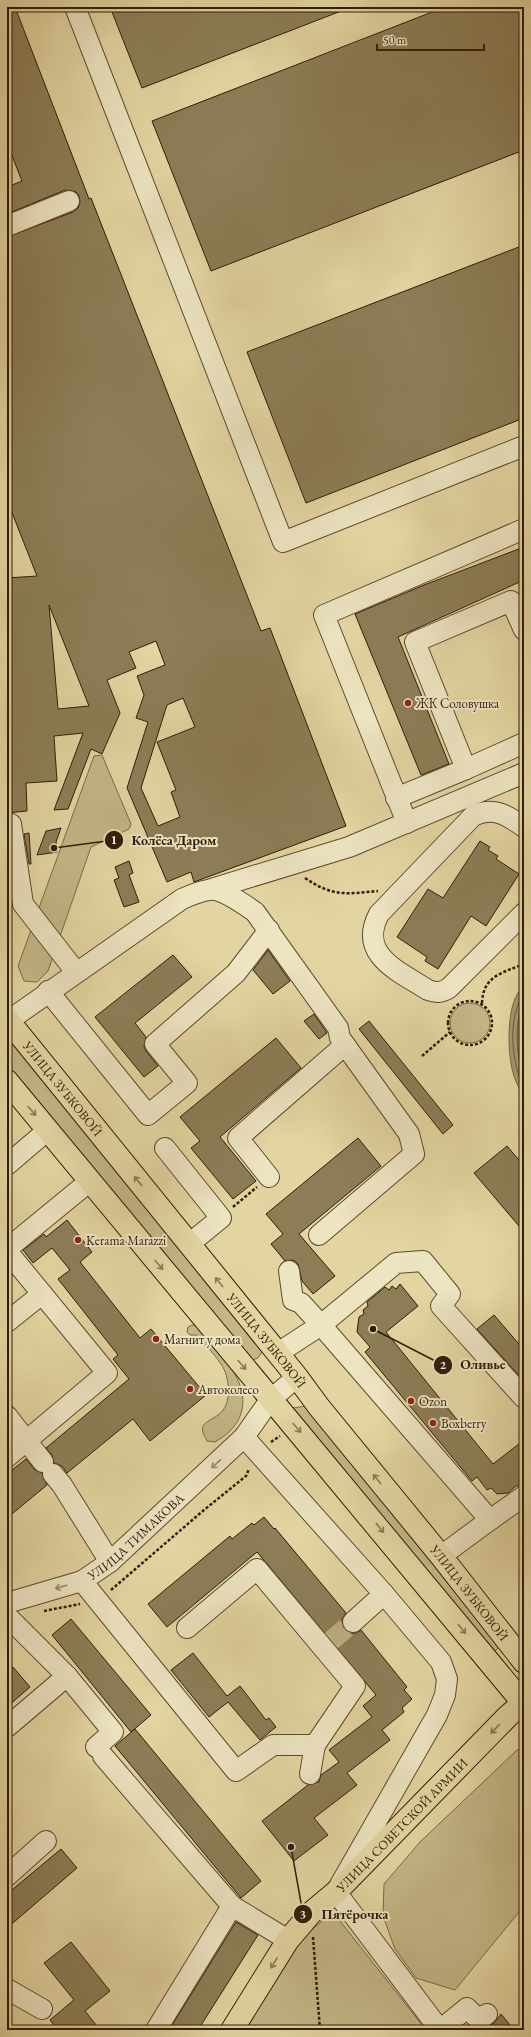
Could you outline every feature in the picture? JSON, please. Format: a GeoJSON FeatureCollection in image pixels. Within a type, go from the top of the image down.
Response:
{"type":"FeatureCollection","features":[{"type":"Feature","properties":{"kind":"main road","name":"УЛИЦА ЗУБКОВОЙ"},"geometry":{"type":"LineString","coordinates":[[8,1020],[278,1353],[319,1407],[441,1556],[524,1662]]}},
{"type":"Feature","properties":{"kind":"main road","name":"УЛИЦА ЗУБКОВОЙ"},"geometry":{"type":"LineString","coordinates":[[7,1081],[270,1400],[294,1425],[524,1703]]}},
{"type":"Feature","properties":{"kind":"main road","name":"УЛИЦА СОВЕТСКОЙ АРМИИ"},"geometry":{"type":"LineString","coordinates":[[232,2030],[288,1940],[311,1913],[336,1892],[508,1716],[524,1703]]}},
{"type":"Feature","properties":{"kind":"street"},"geometry":{"type":"LineString","coordinates":[[75,7],[283,542],[524,446]]}},
{"type":"Feature","properties":{"kind":"street"},"geometry":{"type":"LineString","coordinates":[[7,226],[69,201]]}},
{"type":"Feature","properties":{"kind":"street"},"geometry":{"type":"LineString","coordinates":[[407,823],[324,614],[524,529]]}},
{"type":"Feature","properties":{"kind":"street"},"geometry":{"type":"LineString","coordinates":[[466,769],[415,642],[511,600],[524,630]]}},
{"type":"Feature","properties":{"kind":"street"},"geometry":{"type":"LineString","coordinates":[[396,798],[524,743]]}},
{"type":"Feature","properties":{"kind":"street"},"geometry":{"type":"LineString","coordinates":[[8,1020],[182,899],[349,847],[407,823],[469,807],[524,773]]}},
{"type":"Feature","properties":{"kind":"street"},"geometry":{"type":"LineString","coordinates":[[469,807],[484,811],[498,812],[524,827]]}},
{"type":"Feature","properties":{"kind":"street"},"geometry":{"type":"LineString","coordinates":[[469,807],[402,889],[379,914],[375,922],[374,941],[377,953],[383,961],[435,993],[449,988],[524,913]]}},
{"type":"Feature","properties":{"kind":"street"},"geometry":{"type":"LineString","coordinates":[[11,824],[23,904],[76,972]]}},
{"type":"Feature","properties":{"kind":"street"},"geometry":{"type":"LineString","coordinates":[[211,889],[235,899],[255,912],[338,1028],[340,1038],[409,1134],[414,1154],[319,1235]]}},
{"type":"Feature","properties":{"kind":"street"},"geometry":{"type":"LineString","coordinates":[[48,991],[148,1115],[187,1083],[155,1044],[236,973],[269,930]]}},
{"type":"Feature","properties":{"kind":"street"},"geometry":{"type":"LineString","coordinates":[[269,1177],[238,1138],[345,1045]]}},
{"type":"Feature","properties":{"kind":"street"},"geometry":{"type":"LineString","coordinates":[[7,1165],[48,1130]]}},
{"type":"Feature","properties":{"kind":"street"},"geometry":{"type":"LineString","coordinates":[[165,1148],[220,1218],[189,1244]]}},
{"type":"Feature","properties":{"kind":"street"},"geometry":{"type":"LineString","coordinates":[[7,1457],[107,1372],[7,1250],[90,1181]]}},
{"type":"Feature","properties":{"kind":"street"},"geometry":{"type":"LineString","coordinates":[[278,1353],[321,1325],[396,1263],[424,1260],[450,1294],[441,1306],[524,1398]]}},
{"type":"Feature","properties":{"kind":"street"},"geometry":{"type":"LineString","coordinates":[[289,1271],[293,1300],[301,1303],[321,1325],[490,1520]]}},
{"type":"Feature","properties":{"kind":"street"},"geometry":{"type":"LineString","coordinates":[[7,1322],[42,1294]]}},
{"type":"Feature","properties":{"kind":"street","name":"УЛИЦА ТИМАКОВА"},"geometry":{"type":"LineString","coordinates":[[7,1603],[82,1581],[110,1562],[244,1437],[270,1400],[297,1377]]}},
{"type":"Feature","properties":{"kind":"street"},"geometry":{"type":"LineString","coordinates":[[7,1416],[62,1485],[110,1562]]}},
{"type":"Feature","properties":{"kind":"street"},"geometry":{"type":"LineString","coordinates":[[244,1437],[384,1594],[441,1662],[447,1679],[446,1696],[437,1715],[336,1892],[440,2030],[467,2008],[475,2016],[483,2017],[486,2014]]}},
{"type":"Feature","properties":{"kind":"street"},"geometry":{"type":"LineString","coordinates":[[441,1556],[524,1496]]}},
{"type":"Feature","properties":{"kind":"street"},"geometry":{"type":"LineString","coordinates":[[187,1628],[257,1569],[327,1645],[355,1686],[315,1745],[310,1774]]}},
{"type":"Feature","properties":{"kind":"street"},"geometry":{"type":"LineString","coordinates":[[82,1581],[236,1771],[273,1745],[315,1745]]}},
{"type":"Feature","properties":{"kind":"street"},"geometry":{"type":"LineString","coordinates":[[354,1622],[384,1594]]}},
{"type":"Feature","properties":{"kind":"street"},"geometry":{"type":"LineString","coordinates":[[10,1625],[68,1676],[113,1732],[100,1752],[232,1906],[288,1940]]}},
{"type":"Feature","properties":{"kind":"street"},"geometry":{"type":"LineString","coordinates":[[7,1727],[68,1676]]}},
{"type":"Feature","properties":{"kind":"street"},"geometry":{"type":"LineString","coordinates":[[7,1876],[46,1841]]}},
{"type":"Feature","properties":{"kind":"street"},"geometry":{"type":"LineString","coordinates":[[156,2030],[232,1906]]}},
{"type":"Feature","properties":{"kind":"street"},"geometry":{"type":"LineString","coordinates":[[7,1989],[42,2009]]}},
{"type":"Feature","properties":{"kind":"path"},"geometry":{"type":"LineString","coordinates":[[302,876],[318,887],[330,892],[347,894],[402,889]]}},
{"type":"Feature","properties":{"kind":"path"},"geometry":{"type":"LineString","coordinates":[[482,1004],[485,985],[492,978],[524,964]]}},
{"type":"Feature","properties":{"kind":"path"},"geometry":{"type":"LineString","coordinates":[[469,1000],[482,1004],[491,1015],[493,1022],[492,1028],[485,1040],[478,1044],[465,1045],[458,1042],[450,1032],[448,1017],[456,1005],[469,1000]]}},
{"type":"Feature","properties":{"kind":"path"},"geometry":{"type":"LineString","coordinates":[[422,1056],[450,1032]]}},
{"type":"Feature","properties":{"kind":"path"},"geometry":{"type":"LineString","coordinates":[[220,1218],[269,1177]]}},
{"type":"Feature","properties":{"kind":"path"},"geometry":{"type":"LineString","coordinates":[[311,1913],[320,2030]]}},
{"type":"Feature","properties":{"kind":"shaded area"},"geometry":{"type":"Polygon","coordinates":[[[102,755],[131,824],[129,829],[91,847],[48,971],[37,982],[24,981],[18,966],[94,756],[102,755]]]}},
{"type":"Feature","properties":{"kind":"shaded area"},"geometry":{"type":"Polygon","coordinates":[[[474,1003],[481,1006],[487,1012],[490,1023],[489,1031],[481,1040],[474,1043],[466,1043],[459,1040],[451,1031],[450,1019],[453,1012],[462,1004],[474,1003]]]}},
{"type":"Feature","properties":{"kind":"shaded area"},"geometry":{"type":"Polygon","coordinates":[[[7,1029],[262,1352],[258,1358],[252,1360],[174,1272],[7,1069],[7,1029]]]}},
{"type":"Feature","properties":{"kind":"shaded area"},"geometry":{"type":"Polygon","coordinates":[[[196,1325],[227,1360],[241,1388],[243,1403],[240,1417],[230,1431],[215,1442],[207,1441],[203,1432],[203,1426],[218,1415],[226,1405],[228,1398],[228,1383],[224,1370],[215,1356],[196,1335],[190,1335],[187,1332],[188,1327],[196,1325]]]}},
{"type":"Feature","properties":{"kind":"shaded area"},"geometry":{"type":"Polygon","coordinates":[[[306,1406],[497,1645],[498,1648],[495,1651],[490,1649],[294,1413],[293,1408],[306,1406]]]}},
{"type":"Feature","properties":{"kind":"shaded area"},"geometry":{"type":"Polygon","coordinates":[[[517,1750],[524,1750],[524,1906],[455,1990],[416,1978],[395,1949],[383,1916],[384,1884],[420,1842],[517,1750]]]}},
{"type":"Feature","properties":{"kind":"shaded area"},"geometry":{"type":"Polygon","coordinates":[[[333,1912],[426,2030],[242,2030],[298,1941],[333,1912]]]}},
{"type":"Feature","properties":{"kind":"water"},"geometry":{"type":"Polygon","coordinates":[[[524,987],[524,1098],[514,1076],[512,1067],[509,1028],[513,1003],[518,993],[524,987]]]}},
{"type":"Feature","properties":{"kind":"building"},"geometry":{"type":"Polygon","coordinates":[[[7,7],[15,7],[89,199],[91,198],[261,631],[270,628],[346,826],[194,882],[191,872],[167,882],[127,788],[148,722],[136,718],[144,695],[137,676],[165,665],[156,641],[129,652],[136,668],[107,680],[120,713],[102,754],[91,749],[68,809],[54,810],[83,733],[54,736],[57,781],[26,783],[27,811],[7,813],[7,578],[37,576],[7,500],[7,237],[73,212],[78,208],[80,202],[79,196],[76,192],[65,190],[7,214],[7,187],[22,181],[7,143],[7,7]],[[49,605],[58,709],[89,706],[49,605]],[[183,698],[167,705],[141,788],[158,826],[180,817],[171,792],[176,790],[157,742],[195,727],[183,698]]]}},
{"type":"Feature","properties":{"kind":"building"},"geometry":{"type":"Polygon","coordinates":[[[110,7],[349,7],[349,8],[142,88],[110,7]]]}},
{"type":"Feature","properties":{"kind":"building"},"geometry":{"type":"Polygon","coordinates":[[[445,7],[524,7],[524,150],[211,271],[152,121],[445,7]]]}},
{"type":"Feature","properties":{"kind":"building"},"geometry":{"type":"Polygon","coordinates":[[[524,245],[524,418],[306,503],[247,352],[524,245]]]}},
{"type":"Feature","properties":{"kind":"building","name":"ЖК Соловушка"},"geometry":{"type":"Polygon","coordinates":[[[524,547],[524,580],[398,637],[449,764],[421,775],[355,614],[424,585],[524,547]]]}},
{"type":"Feature","properties":{"kind":"building"},"geometry":{"type":"Polygon","coordinates":[[[61,828],[56,842],[57,852],[37,855],[46,831],[61,828]]]}},
{"type":"Feature","properties":{"kind":"building"},"geometry":{"type":"Polygon","coordinates":[[[29,833],[31,864],[29,864],[24,834],[29,833]]]}},
{"type":"Feature","properties":{"kind":"building"},"geometry":{"type":"Polygon","coordinates":[[[480,841],[490,847],[488,850],[498,856],[496,859],[519,874],[486,926],[471,916],[438,969],[425,961],[427,957],[397,937],[428,889],[443,898],[480,841]]]}},
{"type":"Feature","properties":{"kind":"building"},"geometry":{"type":"Polygon","coordinates":[[[129,861],[133,873],[129,875],[139,902],[124,907],[114,880],[119,878],[115,867],[129,861]]]}},
{"type":"Feature","properties":{"kind":"building"},"geometry":{"type":"Polygon","coordinates":[[[268,950],[290,981],[273,994],[253,970],[268,950]]]}},
{"type":"Feature","properties":{"kind":"building"},"geometry":{"type":"Polygon","coordinates":[[[173,955],[192,977],[135,1023],[146,1037],[144,1046],[146,1051],[158,1066],[144,1077],[95,1017],[173,955]]]}},
{"type":"Feature","properties":{"kind":"building"},"geometry":{"type":"Polygon","coordinates":[[[314,1014],[327,1033],[319,1039],[304,1021],[314,1014]]]}},
{"type":"Feature","properties":{"kind":"building"},"geometry":{"type":"Polygon","coordinates":[[[369,1021],[453,1125],[443,1134],[359,1029],[369,1021]]]}},
{"type":"Feature","properties":{"kind":"building"},"geometry":{"type":"Polygon","coordinates":[[[276,1038],[301,1068],[220,1137],[256,1181],[233,1199],[191,1148],[200,1141],[180,1117],[276,1038]]]}},
{"type":"Feature","properties":{"kind":"building"},"geometry":{"type":"Polygon","coordinates":[[[358,1138],[381,1166],[299,1234],[335,1276],[313,1294],[302,1281],[298,1264],[293,1260],[285,1261],[271,1244],[283,1234],[266,1214],[358,1138]]]}},
{"type":"Feature","properties":{"kind":"building"},"geometry":{"type":"Polygon","coordinates":[[[507,1146],[524,1166],[524,1232],[474,1173],[507,1146]]]}},
{"type":"Feature","properties":{"kind":"building"},"geometry":{"type":"Polygon","coordinates":[[[67,1220],[92,1252],[80,1262],[140,1338],[151,1329],[206,1395],[150,1441],[133,1419],[67,1473],[62,1466],[54,1463],[52,1455],[46,1448],[129,1379],[113,1359],[118,1355],[58,1279],[70,1270],[52,1248],[33,1263],[23,1250],[44,1234],[46,1237],[67,1220]]]}},
{"type":"Feature","properties":{"kind":"building"},"geometry":{"type":"Polygon","coordinates":[[[400,1284],[418,1306],[386,1332],[493,1464],[524,1440],[524,1485],[516,1486],[508,1493],[497,1494],[491,1488],[487,1490],[477,1477],[472,1481],[365,1352],[370,1347],[357,1332],[359,1317],[364,1314],[363,1310],[368,1306],[367,1302],[385,1287],[389,1290],[392,1286],[396,1289],[400,1284]]]}},
{"type":"Feature","properties":{"kind":"building"},"geometry":{"type":"Polygon","coordinates":[[[494,1315],[524,1350],[524,1381],[477,1329],[494,1315]]]}},
{"type":"Feature","properties":{"kind":"building"},"geometry":{"type":"Polygon","coordinates":[[[26,1459],[34,1469],[42,1473],[47,1485],[7,1518],[7,1474],[26,1459]]]}},
{"type":"Feature","properties":{"kind":"building"},"geometry":{"type":"Polygon","coordinates":[[[264,1517],[274,1529],[275,1528],[346,1613],[342,1619],[344,1629],[350,1633],[356,1633],[361,1630],[407,1687],[404,1690],[412,1699],[402,1708],[404,1712],[382,1730],[390,1740],[347,1773],[357,1785],[314,1818],[328,1835],[294,1861],[262,1821],[308,1785],[319,1782],[321,1775],[339,1762],[329,1750],[372,1717],[363,1706],[376,1695],[257,1552],[167,1627],[148,1604],[230,1536],[232,1539],[252,1523],[254,1525],[264,1517]]]}},
{"type":"Feature","properties":{"kind":"building"},"geometry":{"type":"Polygon","coordinates":[[[71,1619],[151,1715],[131,1732],[52,1635],[71,1619]]]}},
{"type":"Feature","properties":{"kind":"building"},"geometry":{"type":"Polygon","coordinates":[[[193,1653],[227,1696],[240,1686],[266,1720],[269,1718],[276,1727],[260,1740],[228,1702],[209,1717],[171,1670],[193,1653]]]}},
{"type":"Feature","properties":{"kind":"building"},"geometry":{"type":"Polygon","coordinates":[[[13,1667],[30,1687],[7,1707],[7,1672],[13,1667]]]}},
{"type":"Feature","properties":{"kind":"building"},"geometry":{"type":"Polygon","coordinates":[[[135,1729],[261,1881],[241,1898],[115,1746],[135,1729]]]}},
{"type":"Feature","properties":{"kind":"building"},"geometry":{"type":"Polygon","coordinates":[[[61,1849],[77,1868],[7,1928],[7,1894],[61,1849]]]}},
{"type":"Feature","properties":{"kind":"building"},"geometry":{"type":"Polygon","coordinates":[[[236,1922],[258,1935],[198,2030],[169,2030],[236,1922]]]}},
{"type":"Feature","properties":{"kind":"building"},"geometry":{"type":"Polygon","coordinates":[[[71,1942],[110,1991],[85,2011],[100,2030],[58,2030],[50,2020],[74,2000],[44,1963],[71,1942]]]}},
{"type":"Feature","properties":{"kind":"building"},"geometry":{"type":"Polygon","coordinates":[[[501,2014],[514,2030],[482,2030],[494,2023],[501,2014]]]}},
{"type":"Feature","properties":{"kind":"tunnel"},"geometry":{"type":"LineString","coordinates":[[331,1641],[353,1622]]}},
{"type":"Feature","properties":{"kind":"place","name":"ЖК Соловушка"},"geometry":{"type":"Point","coordinates":[408,703]}},
{"type":"Feature","properties":{"kind":"place","name":"Колёса Даром"},"geometry":{"type":"Point","coordinates":[54,848]}},
{"type":"Feature","properties":{"kind":"place","name":"Kerama Marazzi"},"geometry":{"type":"Point","coordinates":[78,1240]}},
{"type":"Feature","properties":{"kind":"place","name":"Оливье"},"geometry":{"type":"Point","coordinates":[373,1329]}},
{"type":"Feature","properties":{"kind":"place","name":"Магнит у дома"},"geometry":{"type":"Point","coordinates":[156,1339]}},
{"type":"Feature","properties":{"kind":"place","name":"Автоколесо"},"geometry":{"type":"Point","coordinates":[190,1389]}},
{"type":"Feature","properties":{"kind":"place","name":"Ozon"},"geometry":{"type":"Point","coordinates":[411,1401]}},
{"type":"Feature","properties":{"kind":"place","name":"Boxberry"},"geometry":{"type":"Point","coordinates":[433,1423]}},
{"type":"Feature","properties":{"kind":"place","name":"Пятёрочка"},"geometry":{"type":"Point","coordinates":[291,1847]}}]}
